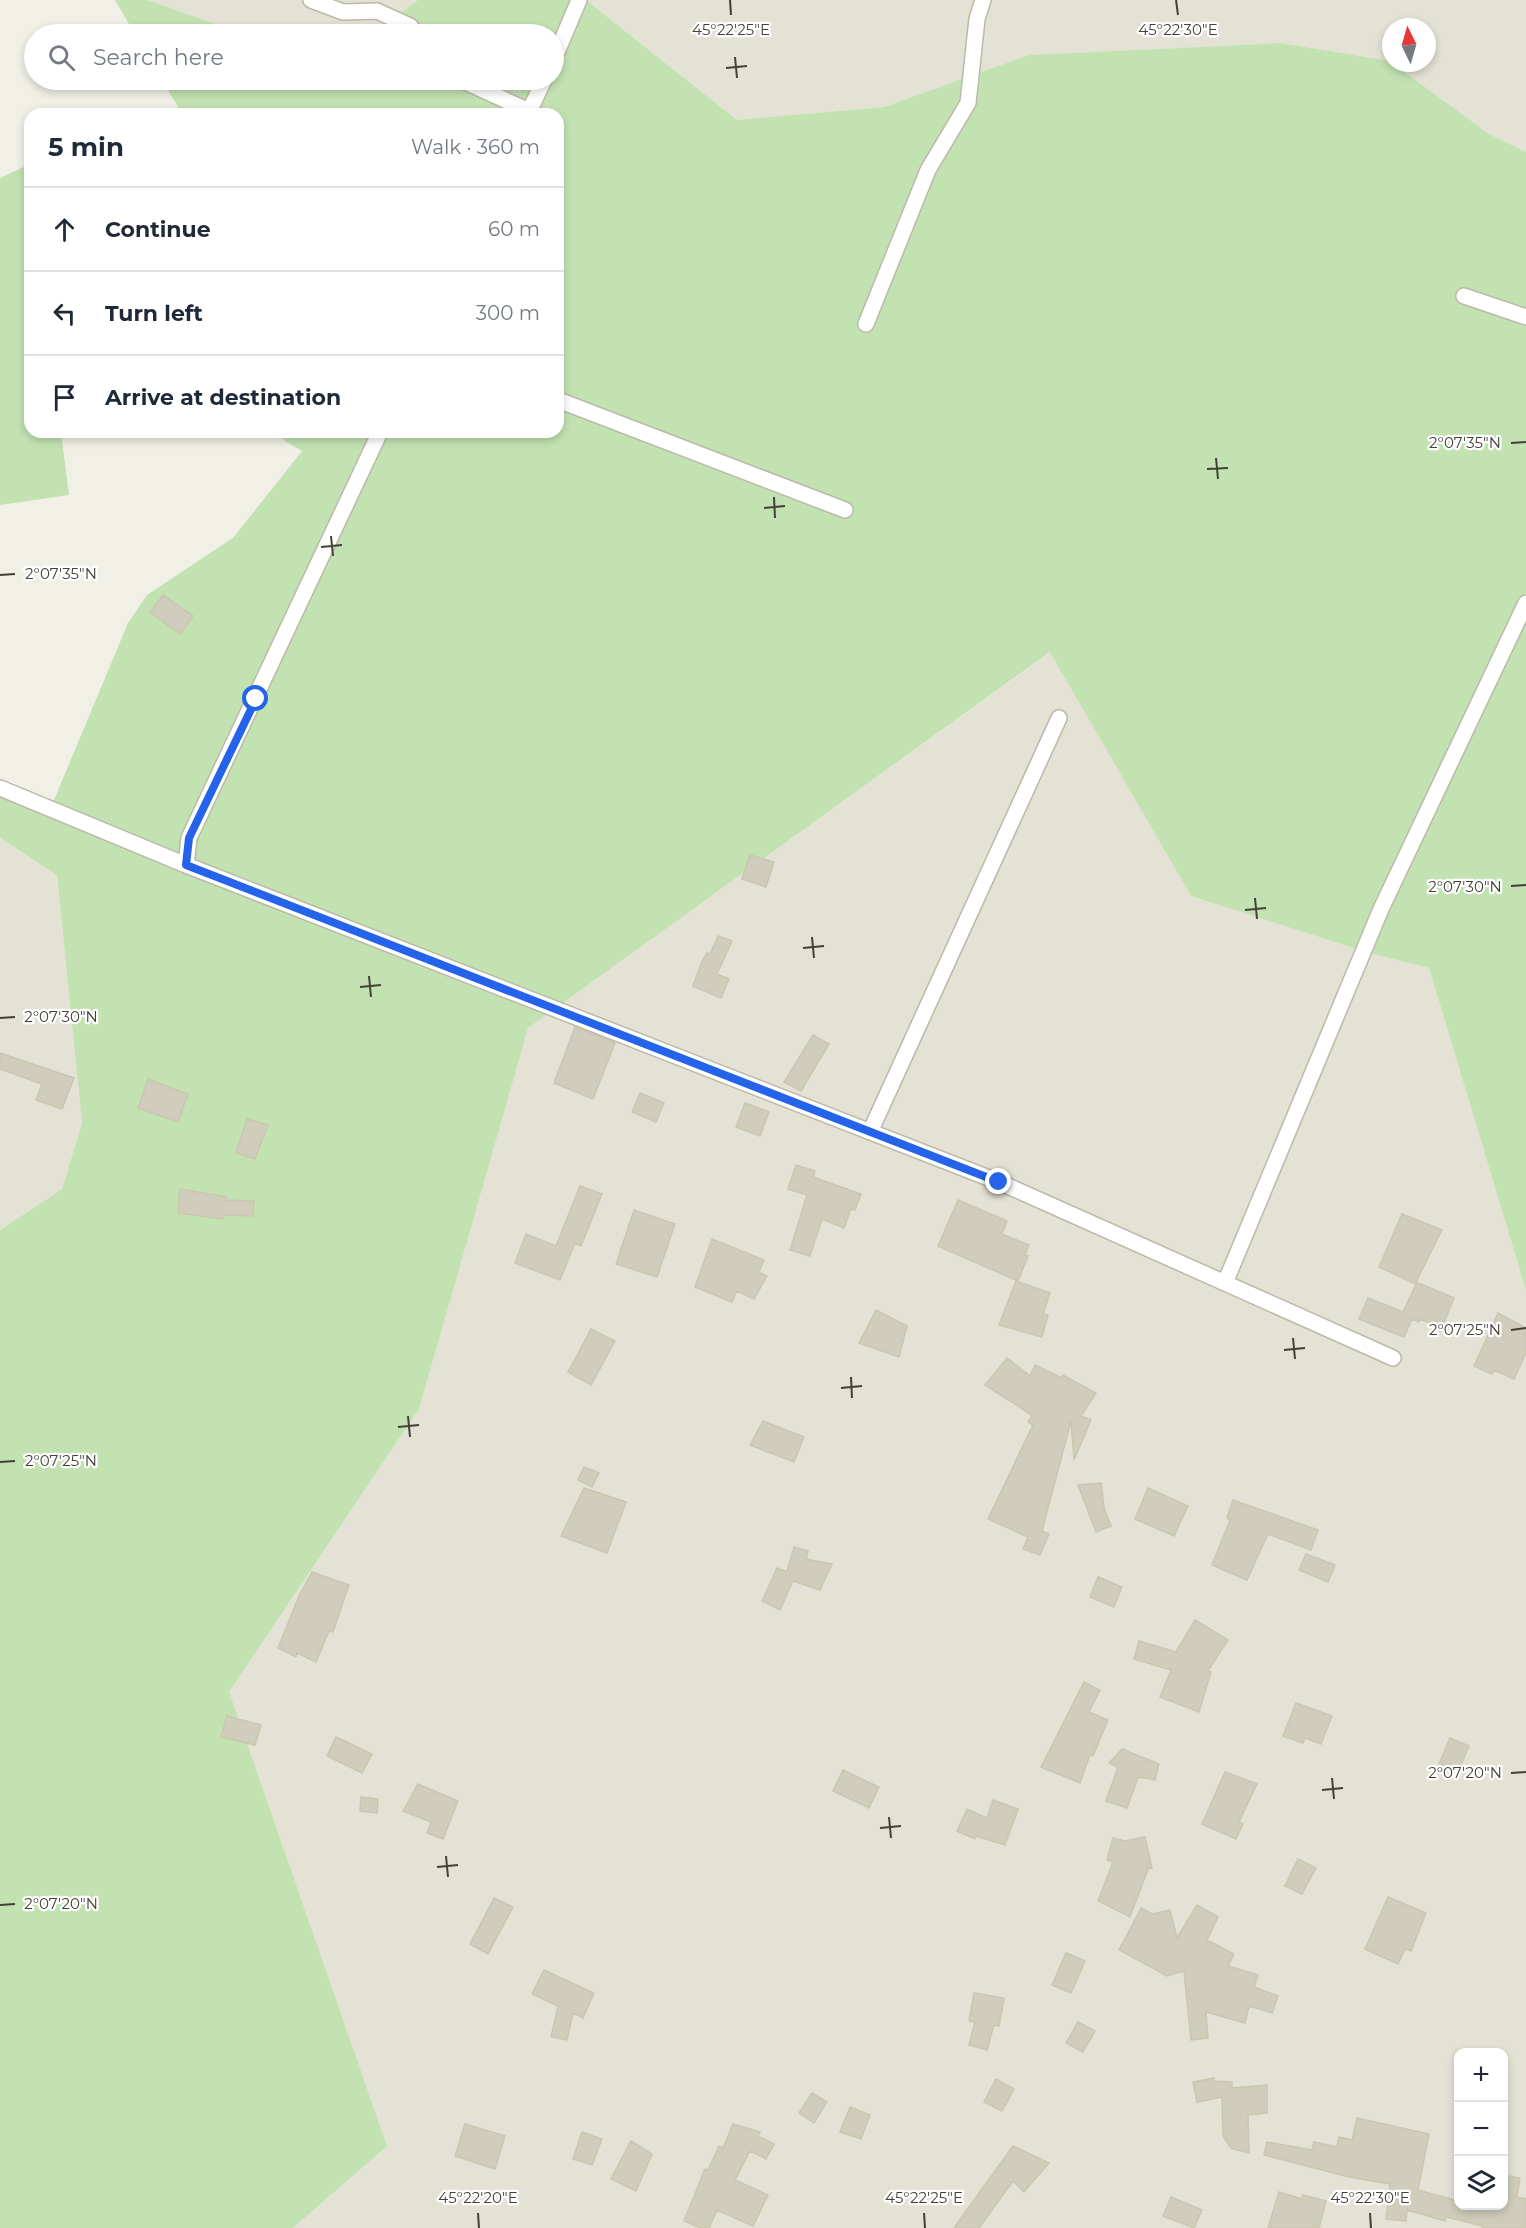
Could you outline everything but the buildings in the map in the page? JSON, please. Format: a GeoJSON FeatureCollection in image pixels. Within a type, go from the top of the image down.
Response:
{"type":"FeatureCollection","features":[{"type":"Feature","properties":{"kind":"street"},"geometry":{"type":"LineString","coordinates":[[311,0],[343,12],[377,11],[406,24]]}},
{"type":"Feature","properties":{"kind":"street"},"geometry":{"type":"LineString","coordinates":[[564,35],[579,0]]}},
{"type":"Feature","properties":{"kind":"street"},"geometry":{"type":"LineString","coordinates":[[866,324],[928,170],[968,103],[977,19],[983,0]]}},
{"type":"Feature","properties":{"kind":"street"},"geometry":{"type":"LineString","coordinates":[[482,90],[519,108]]}},
{"type":"Feature","properties":{"kind":"street"},"geometry":{"type":"LineString","coordinates":[[531,108],[539,90]]}},
{"type":"Feature","properties":{"kind":"street"},"geometry":{"type":"LineString","coordinates":[[1464,296],[1526,317]]}},
{"type":"Feature","properties":{"kind":"street"},"geometry":{"type":"LineString","coordinates":[[564,402],[845,510]]}},
{"type":"Feature","properties":{"kind":"street"},"geometry":{"type":"LineString","coordinates":[[186,865],[189,838],[377,438]]}},
{"type":"Feature","properties":{"kind":"street"},"geometry":{"type":"LineString","coordinates":[[1225,1283],[1381,909],[1526,603]]}},
{"type":"Feature","properties":{"kind":"street"},"geometry":{"type":"LineString","coordinates":[[870,1132],[1059,718]]}},
{"type":"Feature","properties":{"kind":"street"},"geometry":{"type":"LineString","coordinates":[[0,788],[186,865],[999,1182],[1393,1358]]}},
{"type":"Feature","properties":{"kind":"shaded area"},"geometry":{"type":"Polygon","coordinates":[[[148,0],[418,0],[385,24],[215,24],[148,0]]]}},
{"type":"Feature","properties":{"kind":"shaded area"},"geometry":{"type":"Polygon","coordinates":[[[586,0],[1526,0],[1526,152],[1489,134],[1405,72],[1436,72],[1436,18],[1382,18],[1382,60],[1280,43],[1030,55],[884,107],[737,120],[586,0]]]}},
{"type":"Feature","properties":{"kind":"shaded area"},"geometry":{"type":"Polygon","coordinates":[[[1051,652],[1191,896],[1369,953],[1429,968],[1526,1290],[1526,2228],[293,2228],[387,2146],[228,1693],[419,1409],[527,1028],[1051,652]]]}},
{"type":"Feature","properties":{"kind":"shaded area"},"geometry":{"type":"Polygon","coordinates":[[[0,838],[57,875],[82,1123],[62,1189],[0,1230],[0,838]]]}},
{"type":"Feature","properties":{"kind":"green space"},"geometry":{"type":"Polygon","coordinates":[[[115,0],[148,0],[215,24],[129,24],[115,0]]]}},
{"type":"Feature","properties":{"kind":"green space"},"geometry":{"type":"Polygon","coordinates":[[[418,0],[586,0],[737,120],[884,107],[1029,55],[1280,43],[1382,60],[1382,72],[1405,72],[1489,134],[1526,152],[1526,1290],[1429,968],[1369,953],[1191,896],[1050,652],[528,1028],[419,1409],[229,1692],[387,2146],[293,2228],[0,2228],[0,1230],[62,1189],[82,1123],[57,875],[0,838],[0,796],[36,805],[54,800],[128,623],[147,595],[233,538],[302,451],[283,440],[284,438],[564,438],[564,108],[177,108],[168,90],[564,90],[564,24],[385,24],[418,0]]]}},
{"type":"Feature","properties":{"kind":"green space"},"geometry":{"type":"Polygon","coordinates":[[[24,167],[24,438],[62,438],[69,495],[0,505],[0,178],[24,167]]]}},
{"type":"Feature","properties":{"kind":"route"},"geometry":{"type":"LineString","coordinates":[[256,699],[189,838],[186,865],[236,887],[999,1182]]}}]}
